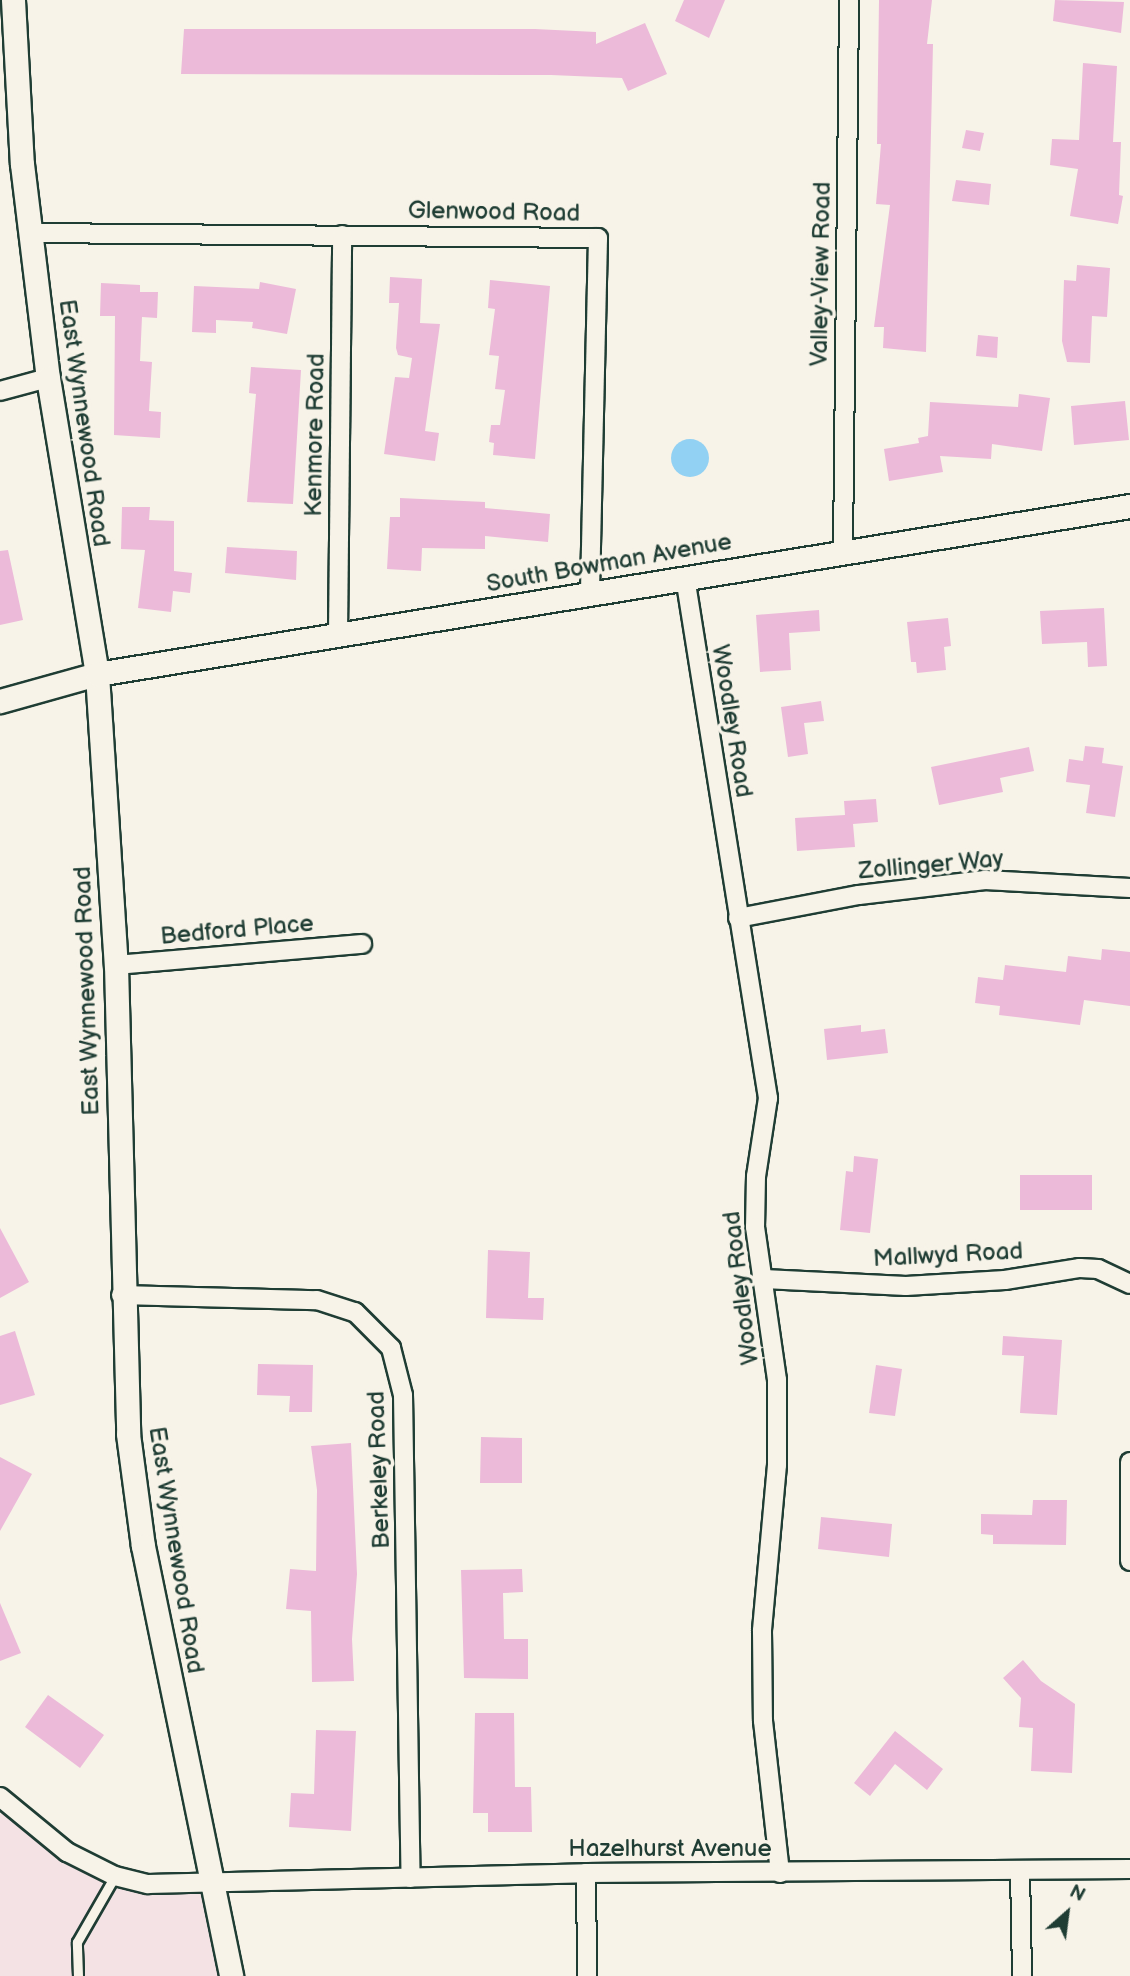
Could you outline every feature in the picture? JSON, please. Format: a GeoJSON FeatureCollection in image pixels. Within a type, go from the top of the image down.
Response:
{"type":"FeatureCollection","features":[{"type":"Feature","properties":{"kind":"street","name":"East Wynnewood Road"},"geometry":{"type":"LineString","coordinates":[[13,0],[22,164],[48,378],[97,674],[116,965],[121,1295],[128,1434],[144,1546],[231,1976]]}},
{"type":"Feature","properties":{"kind":"street","name":"Valley-View Road"},"geometry":{"type":"LineString","coordinates":[[843,549],[849,0]]}},
{"type":"Feature","properties":{"kind":"street","name":"Glenwood Road"},"geometry":{"type":"LineString","coordinates":[[32,233],[598,238],[590,594]]}},
{"type":"Feature","properties":{"kind":"street","name":"Kenmore Road"},"geometry":{"type":"LineString","coordinates":[[338,635],[342,235]]}},
{"type":"Feature","properties":{"kind":"street"},"geometry":{"type":"LineString","coordinates":[[0,391],[48,378]]}},
{"type":"Feature","properties":{"kind":"street","name":"South Bowman Avenue"},"geometry":{"type":"LineString","coordinates":[[0,701],[97,674],[590,594],[843,549],[1130,506]]}},
{"type":"Feature","properties":{"kind":"street","name":"Woodley Road"},"geometry":{"type":"LineString","coordinates":[[685,577],[768,1098],[756,1176],[755,1227],[777,1380],[777,1465],[762,1631],[763,1721],[780,1873]]}},
{"type":"Feature","properties":{"kind":"street","name":"Zollinger Way"},"geometry":{"type":"LineString","coordinates":[[738,918],[859,895],[985,880],[1130,888]]}},
{"type":"Feature","properties":{"kind":"street","name":"Bedford Place"},"geometry":{"type":"LineString","coordinates":[[116,965],[362,944]]}},
{"type":"Feature","properties":{"kind":"street","name":"Mallwyd Road"},"geometry":{"type":"LineString","coordinates":[[764,1279],[906,1286],[1005,1280],[1080,1268],[1098,1269],[1130,1284]]}},
{"type":"Feature","properties":{"kind":"street","name":"Berkeley Road"},"geometry":{"type":"LineString","coordinates":[[121,1295],[317,1300],[355,1312],[391,1348],[403,1395],[411,1878]]}},
{"type":"Feature","properties":{"kind":"street"},"geometry":{"type":"LineString","coordinates":[[1130,1462],[1130,1561]]}},
{"type":"Feature","properties":{"kind":"street","name":"Hazelhurst Avenue"},"geometry":{"type":"LineString","coordinates":[[0,1797],[67,1852],[115,1877],[148,1884],[586,1873],[1130,1869]]}},
{"type":"Feature","properties":{"kind":"street"},"geometry":{"type":"LineString","coordinates":[[1020,1870],[1022,1976]]}},
{"type":"Feature","properties":{"kind":"street"},"geometry":{"type":"LineString","coordinates":[[586,1873],[586,1976]]}},
{"type":"Feature","properties":{"kind":"lane"},"geometry":{"type":"LineString","coordinates":[[78,1976],[77,1942],[115,1877]]}},
{"type":"Feature","properties":{"kind":"shaded area"},"geometry":{"type":"Polygon","coordinates":[[[15,1809],[115,1876],[211,1882],[231,1976],[0,1976],[0,1814],[15,1809]]]}},
{"type":"Feature","properties":{"kind":"water"},"geometry":{"type":"Polygon","coordinates":[[[690,439],[703,445],[709,458],[703,471],[690,477],[677,471],[671,458],[677,445],[690,439]]]}},
{"type":"Feature","properties":{"kind":"building"},"geometry":{"type":"Polygon","coordinates":[[[684,0],[725,0],[709,38],[675,21],[684,0]]]}},
{"type":"Feature","properties":{"kind":"building"},"geometry":{"type":"Polygon","coordinates":[[[879,0],[932,0],[927,44],[933,44],[926,352],[883,348],[884,327],[874,327],[890,205],[876,204],[881,144],[877,144],[879,0]]]}},
{"type":"Feature","properties":{"kind":"building"},"geometry":{"type":"Polygon","coordinates":[[[1055,0],[1124,2],[1121,33],[1053,21],[1055,0]]]}},
{"type":"Feature","properties":{"kind":"building"},"geometry":{"type":"Polygon","coordinates":[[[645,23],[667,74],[628,91],[622,78],[551,75],[181,74],[184,29],[535,29],[596,32],[596,44],[645,23]]]}},
{"type":"Feature","properties":{"kind":"building"},"geometry":{"type":"Polygon","coordinates":[[[1083,63],[1117,66],[1113,142],[1121,142],[1119,195],[1123,196],[1118,224],[1070,216],[1078,169],[1050,165],[1052,139],[1079,140],[1083,63]]]}},
{"type":"Feature","properties":{"kind":"building"},"geometry":{"type":"Polygon","coordinates":[[[966,130],[984,133],[980,151],[962,148],[966,130]]]}},
{"type":"Feature","properties":{"kind":"building"},"geometry":{"type":"Polygon","coordinates":[[[956,180],[991,184],[989,205],[952,201],[956,180]]]}},
{"type":"Feature","properties":{"kind":"building"},"geometry":{"type":"Polygon","coordinates":[[[1077,265],[1110,268],[1107,317],[1092,316],[1090,363],[1067,362],[1062,341],[1064,280],[1076,281],[1077,265]]]}},
{"type":"Feature","properties":{"kind":"building"},"geometry":{"type":"Polygon","coordinates":[[[390,277],[422,279],[420,323],[440,324],[425,431],[439,433],[435,461],[384,454],[395,377],[409,378],[412,358],[398,355],[396,348],[399,303],[389,303],[390,277]]]}},
{"type":"Feature","properties":{"kind":"building"},"geometry":{"type":"Polygon","coordinates":[[[490,280],[550,286],[535,459],[493,455],[494,443],[489,442],[491,425],[500,425],[505,390],[495,389],[499,356],[489,355],[495,309],[488,308],[490,280]]]}},
{"type":"Feature","properties":{"kind":"building"},"geometry":{"type":"Polygon","coordinates":[[[260,282],[296,289],[287,334],[252,328],[253,322],[216,320],[216,333],[192,332],[194,286],[259,289],[260,282]]]}},
{"type":"Feature","properties":{"kind":"building"},"geometry":{"type":"Polygon","coordinates":[[[101,283],[140,285],[140,292],[158,292],[157,318],[142,317],[140,361],[152,362],[149,411],[161,412],[160,438],[114,435],[115,316],[100,316],[101,283]]]}},
{"type":"Feature","properties":{"kind":"building"},"geometry":{"type":"Polygon","coordinates":[[[978,335],[998,337],[997,358],[976,356],[978,335]]]}},
{"type":"Feature","properties":{"kind":"building"},"geometry":{"type":"Polygon","coordinates":[[[251,367],[301,370],[293,504],[247,502],[256,394],[249,393],[251,367]]]}},
{"type":"Feature","properties":{"kind":"building"},"geometry":{"type":"Polygon","coordinates":[[[1019,394],[1050,398],[1042,451],[992,444],[991,459],[940,456],[943,472],[889,481],[884,449],[919,443],[918,438],[928,436],[930,402],[1018,407],[1019,394]]]}},
{"type":"Feature","properties":{"kind":"building"},"geometry":{"type":"Polygon","coordinates":[[[1125,401],[1129,440],[1074,445],[1071,406],[1125,401]]]}},
{"type":"Feature","properties":{"kind":"building"},"geometry":{"type":"Polygon","coordinates":[[[400,498],[485,502],[485,508],[550,514],[548,542],[485,536],[485,549],[422,548],[421,571],[387,569],[390,517],[400,517],[400,498]]]}},
{"type":"Feature","properties":{"kind":"building"},"geometry":{"type":"Polygon","coordinates":[[[122,507],[150,507],[149,520],[174,521],[174,571],[192,573],[190,593],[173,591],[171,612],[138,608],[145,550],[121,549],[122,507]]]}},
{"type":"Feature","properties":{"kind":"building"},"geometry":{"type":"Polygon","coordinates":[[[227,547],[297,551],[296,580],[225,573],[227,547]]]}},
{"type":"Feature","properties":{"kind":"building"},"geometry":{"type":"Polygon","coordinates":[[[8,550],[23,620],[0,625],[0,551],[8,550]]]}},
{"type":"Feature","properties":{"kind":"building"},"geometry":{"type":"Polygon","coordinates":[[[1104,608],[1107,666],[1088,667],[1087,642],[1042,644],[1040,611],[1104,608]]]}},
{"type":"Feature","properties":{"kind":"building"},"geometry":{"type":"Polygon","coordinates":[[[819,610],[820,631],[789,633],[791,670],[760,672],[756,615],[819,610]]]}},
{"type":"Feature","properties":{"kind":"building"},"geometry":{"type":"Polygon","coordinates":[[[948,618],[951,646],[944,647],[946,670],[917,673],[916,662],[911,662],[907,622],[948,618]]]}},
{"type":"Feature","properties":{"kind":"building"},"geometry":{"type":"Polygon","coordinates":[[[821,701],[824,721],[804,723],[808,754],[788,757],[781,707],[821,701]]]}},
{"type":"Feature","properties":{"kind":"building"},"geometry":{"type":"Polygon","coordinates":[[[1085,746],[1104,748],[1102,763],[1123,766],[1115,817],[1086,813],[1090,785],[1066,782],[1069,759],[1083,761],[1085,746]]]}},
{"type":"Feature","properties":{"kind":"building"},"geometry":{"type":"Polygon","coordinates":[[[1029,747],[1034,771],[1000,778],[1003,792],[939,805],[931,767],[1029,747]]]}},
{"type":"Feature","properties":{"kind":"building"},"geometry":{"type":"Polygon","coordinates":[[[876,799],[878,822],[853,824],[855,847],[797,851],[795,818],[845,815],[844,801],[876,799]]]}},
{"type":"Feature","properties":{"kind":"building"},"geometry":{"type":"Polygon","coordinates":[[[1102,949],[1130,952],[1130,1006],[1084,1000],[1080,1025],[999,1015],[1000,1006],[975,1003],[978,977],[1003,980],[1005,965],[1066,972],[1068,956],[1101,960],[1102,949]]]}},
{"type":"Feature","properties":{"kind":"building"},"geometry":{"type":"Polygon","coordinates":[[[861,1025],[861,1032],[885,1029],[888,1053],[827,1060],[824,1029],[861,1025]]]}},
{"type":"Feature","properties":{"kind":"building"},"geometry":{"type":"Polygon","coordinates":[[[854,1156],[878,1159],[870,1233],[840,1230],[846,1171],[853,1172],[854,1156]]]}},
{"type":"Feature","properties":{"kind":"building"},"geometry":{"type":"Polygon","coordinates":[[[1020,1175],[1092,1175],[1092,1210],[1020,1210],[1020,1175]]]}},
{"type":"Feature","properties":{"kind":"building"},"geometry":{"type":"Polygon","coordinates":[[[0,1228],[29,1282],[0,1298],[0,1228]]]}},
{"type":"Feature","properties":{"kind":"building"},"geometry":{"type":"Polygon","coordinates":[[[488,1250],[530,1252],[528,1298],[544,1298],[543,1320],[486,1318],[488,1250]]]}},
{"type":"Feature","properties":{"kind":"building"},"geometry":{"type":"Polygon","coordinates":[[[15,1331],[35,1395],[0,1405],[0,1336],[15,1331]]]}},
{"type":"Feature","properties":{"kind":"building"},"geometry":{"type":"Polygon","coordinates":[[[1003,1336],[1062,1340],[1057,1415],[1020,1413],[1024,1356],[1002,1355],[1003,1336]]]}},
{"type":"Feature","properties":{"kind":"building"},"geometry":{"type":"Polygon","coordinates":[[[258,1364],[313,1365],[312,1412],[289,1412],[290,1396],[257,1395],[258,1364]]]}},
{"type":"Feature","properties":{"kind":"building"},"geometry":{"type":"Polygon","coordinates":[[[876,1365],[902,1369],[895,1416],[869,1413],[876,1365]]]}},
{"type":"Feature","properties":{"kind":"building"},"geometry":{"type":"Polygon","coordinates":[[[481,1437],[522,1438],[522,1483],[480,1483],[481,1437]]]}},
{"type":"Feature","properties":{"kind":"building"},"geometry":{"type":"Polygon","coordinates":[[[351,1443],[357,1574],[352,1639],[354,1681],[312,1682],[311,1611],[286,1609],[290,1569],[316,1571],[317,1490],[311,1446],[351,1443]]]}},
{"type":"Feature","properties":{"kind":"building"},"geometry":{"type":"Polygon","coordinates":[[[0,1457],[32,1474],[0,1531],[0,1457]]]}},
{"type":"Feature","properties":{"kind":"building"},"geometry":{"type":"Polygon","coordinates":[[[1033,1500],[1067,1500],[1066,1545],[993,1544],[993,1535],[981,1534],[981,1514],[1032,1515],[1033,1500]]]}},
{"type":"Feature","properties":{"kind":"building"},"geometry":{"type":"Polygon","coordinates":[[[821,1517],[892,1524],[889,1557],[818,1549],[821,1517]]]}},
{"type":"Feature","properties":{"kind":"building"},"geometry":{"type":"Polygon","coordinates":[[[522,1569],[523,1592],[503,1593],[504,1639],[528,1639],[528,1679],[464,1678],[461,1570],[522,1569]]]}},
{"type":"Feature","properties":{"kind":"building"},"geometry":{"type":"Polygon","coordinates":[[[0,1603],[21,1653],[0,1661],[0,1603]]]}},
{"type":"Feature","properties":{"kind":"building"},"geometry":{"type":"Polygon","coordinates":[[[1023,1660],[1041,1681],[1075,1704],[1072,1773],[1031,1771],[1033,1728],[1019,1727],[1021,1698],[1003,1678],[1023,1660]]]}},
{"type":"Feature","properties":{"kind":"building"},"geometry":{"type":"Polygon","coordinates":[[[48,1695],[104,1735],[80,1768],[25,1727],[48,1695]]]}},
{"type":"Feature","properties":{"kind":"building"},"geometry":{"type":"Polygon","coordinates":[[[475,1713],[514,1713],[515,1787],[531,1787],[532,1832],[488,1832],[488,1813],[473,1813],[475,1713]]]}},
{"type":"Feature","properties":{"kind":"building"},"geometry":{"type":"Polygon","coordinates":[[[316,1730],[356,1731],[351,1831],[289,1827],[291,1793],[314,1794],[316,1730]]]}},
{"type":"Feature","properties":{"kind":"building"},"geometry":{"type":"Polygon","coordinates":[[[895,1731],[943,1769],[927,1790],[895,1764],[870,1796],[854,1783],[895,1731]]]}}]}
